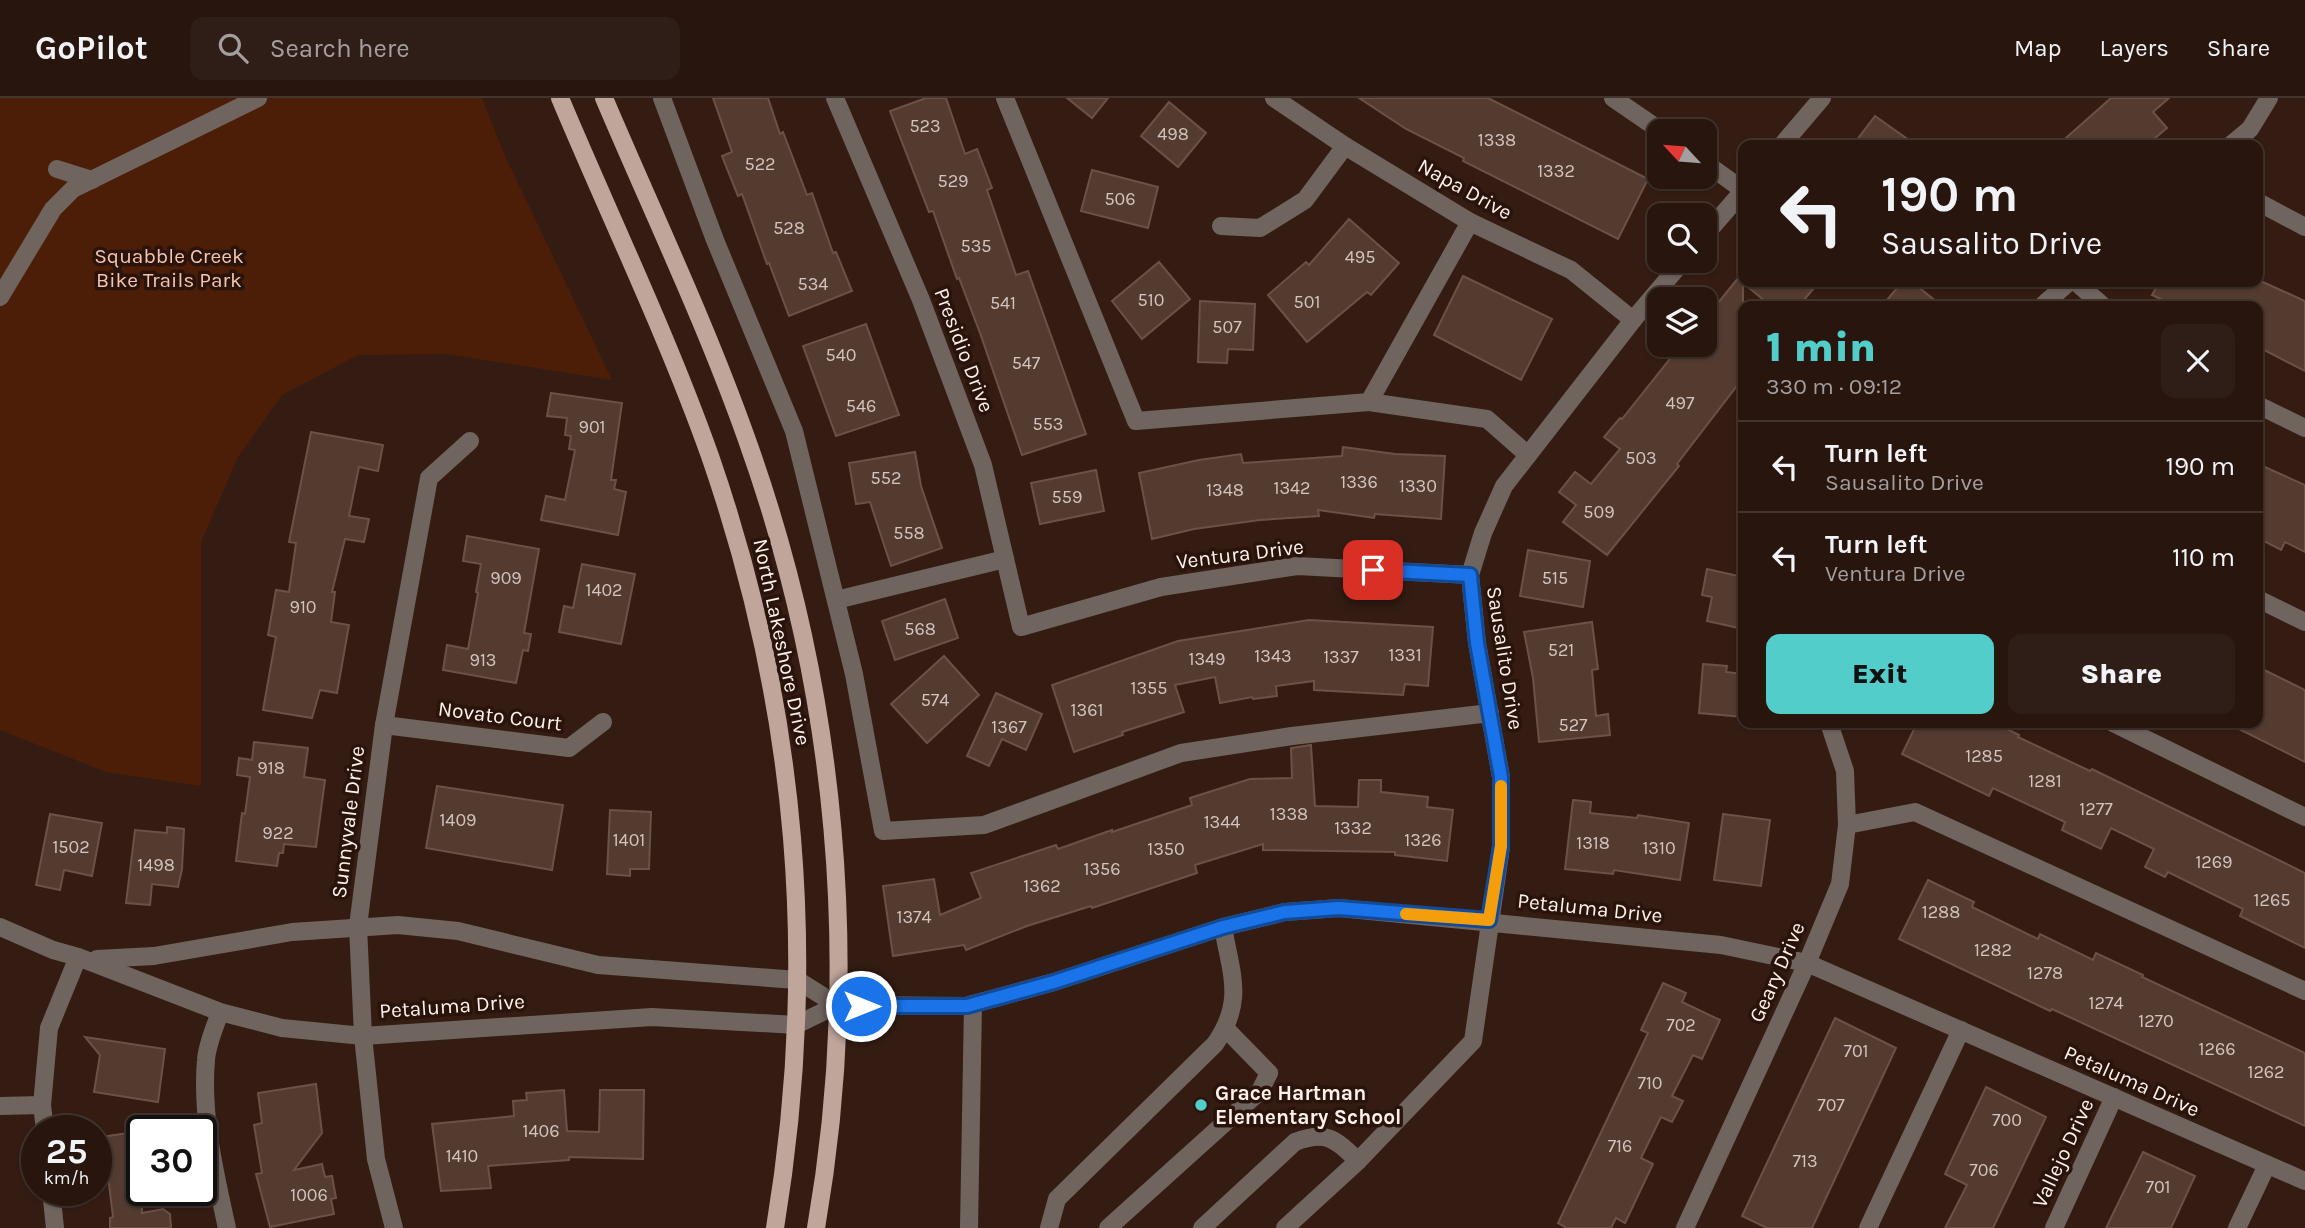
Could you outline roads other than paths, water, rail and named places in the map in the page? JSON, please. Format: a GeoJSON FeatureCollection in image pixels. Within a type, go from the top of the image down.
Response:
{"type":"FeatureCollection","features":[{"type":"Feature","properties":{"kind":"main road","name":"North Lakeshore Drive"},"geometry":{"type":"LineString","coordinates":[[560,98],[697,424],[744,563],[763,642],[789,788],[797,894],[796,1024],[788,1138],[775,1228]]}},
{"type":"Feature","properties":{"kind":"main road","name":"North Lakeshore Drive"},"geometry":{"type":"LineString","coordinates":[[604,98],[747,438],[796,606],[818,710],[827,771],[838,931],[832,1110],[816,1228]]}},
{"type":"Feature","properties":{"kind":"street"},"geometry":{"type":"LineString","coordinates":[[0,297],[53,209],[73,190],[258,98]]}},
{"type":"Feature","properties":{"kind":"street"},"geometry":{"type":"LineString","coordinates":[[662,98],[715,240],[793,431],[854,674],[883,831],[984,825],[1181,753],[1292,736],[1490,713]]}},
{"type":"Feature","properties":{"kind":"street","name":"Presidio Drive"},"geometry":{"type":"LineString","coordinates":[[835,98],[921,300],[983,465],[1021,627]]}},
{"type":"Feature","properties":{"kind":"street"},"geometry":{"type":"LineString","coordinates":[[1005,98],[1136,421],[1369,402],[1487,419],[1528,454]]}},
{"type":"Feature","properties":{"kind":"street","name":"Napa Drive"},"geometry":{"type":"LineString","coordinates":[[1274,98],[1345,146],[1470,222],[1571,271],[1633,320]]}},
{"type":"Feature","properties":{"kind":"street"},"geometry":{"type":"LineString","coordinates":[[1613,98],[1647,121]]}},
{"type":"Feature","properties":{"kind":"street"},"geometry":{"type":"LineString","coordinates":[[1786,140],[1822,98]]}},
{"type":"Feature","properties":{"kind":"street"},"geometry":{"type":"LineString","coordinates":[[2237,140],[2250,129],[2269,98]]}},
{"type":"Feature","properties":{"kind":"street"},"geometry":{"type":"LineString","coordinates":[[1221,226],[1260,228],[1305,200],[1345,146]]}},
{"type":"Feature","properties":{"kind":"street"},"geometry":{"type":"LineString","coordinates":[[57,169],[93,180]]}},
{"type":"Feature","properties":{"kind":"street"},"geometry":{"type":"LineString","coordinates":[[1717,171],[1738,186]]}},
{"type":"Feature","properties":{"kind":"street"},"geometry":{"type":"LineString","coordinates":[[1717,221],[1738,196]]}},
{"type":"Feature","properties":{"kind":"street"},"geometry":{"type":"LineString","coordinates":[[2263,205],[2305,226]]}},
{"type":"Feature","properties":{"kind":"street"},"geometry":{"type":"LineString","coordinates":[[1369,402],[1470,222]]}},
{"type":"Feature","properties":{"kind":"street","name":"Sausalito Drive"},"geometry":{"type":"LineString","coordinates":[[1285,1228],[1358,1161],[1474,1041],[1501,846],[1501,777],[1477,643],[1470,575],[1483,533],[1504,486],[1673,273]]}},
{"type":"Feature","properties":{"kind":"street"},"geometry":{"type":"LineString","coordinates":[[2048,301],[2063,287]]}},
{"type":"Feature","properties":{"kind":"street"},"geometry":{"type":"LineString","coordinates":[[2082,287],[2097,301]]}},
{"type":"Feature","properties":{"kind":"street"},"geometry":{"type":"LineString","coordinates":[[2263,407],[2305,428]]}},
{"type":"Feature","properties":{"kind":"street","name":"Sunnyvale Drive"},"geometry":{"type":"LineString","coordinates":[[394,1228],[376,1159],[363,1036],[358,926],[384,725],[429,478],[470,441]]}},
{"type":"Feature","properties":{"kind":"street"},"geometry":{"type":"LineString","coordinates":[[836,600],[1005,559]]}},
{"type":"Feature","properties":{"kind":"street","name":"Ventura Drive"},"geometry":{"type":"LineString","coordinates":[[1021,627],[1161,587],[1297,566],[1470,575]]}},
{"type":"Feature","properties":{"kind":"street"},"geometry":{"type":"LineString","coordinates":[[2263,601],[2305,622]]}},
{"type":"Feature","properties":{"kind":"street","name":"Novato Court"},"geometry":{"type":"LineString","coordinates":[[384,725],[569,748],[603,722]]}},
{"type":"Feature","properties":{"kind":"street","name":"Geary Drive"},"geometry":{"type":"LineString","coordinates":[[1685,1228],[1807,963],[1840,884],[1847,825],[1845,771],[1831,728]]}},
{"type":"Feature","properties":{"kind":"street"},"geometry":{"type":"LineString","coordinates":[[2123,728],[2305,817]]}},
{"type":"Feature","properties":{"kind":"street"},"geometry":{"type":"LineString","coordinates":[[1847,825],[1915,811],[2305,990]]}},
{"type":"Feature","properties":{"kind":"street","name":"Petaluma Drive"},"geometry":{"type":"LineString","coordinates":[[0,927],[53,950],[78,957],[220,1012],[282,1028],[363,1036],[652,1017],[796,1024],[837,1005],[973,1004],[1054,982],[1223,927],[1285,912],[1339,908],[1489,920],[1721,945],[1807,963],[2305,1181]]}},
{"type":"Feature","properties":{"kind":"street","name":"Petaluma Drive"},"geometry":{"type":"LineString","coordinates":[[78,957],[107,960],[154,956],[292,932],[398,925],[458,931],[598,965],[797,980],[837,1005]]}},
{"type":"Feature","properties":{"kind":"street"},"geometry":{"type":"LineString","coordinates":[[1049,1228],[1057,1199],[1216,1044],[1226,1029],[1236,998],[1223,927]]}},
{"type":"Feature","properties":{"kind":"street"},"geometry":{"type":"LineString","coordinates":[[43,1115],[49,1028],[78,957]]}},
{"type":"Feature","properties":{"kind":"street"},"geometry":{"type":"LineString","coordinates":[[969,1228],[973,1004]]}},
{"type":"Feature","properties":{"kind":"street"},"geometry":{"type":"LineString","coordinates":[[220,1012],[206,1057],[205,1102],[212,1161],[227,1228]]}},
{"type":"Feature","properties":{"kind":"street"},"geometry":{"type":"LineString","coordinates":[[1108,1228],[1260,1091],[1269,1073],[1226,1029]]}},
{"type":"Feature","properties":{"kind":"street"},"geometry":{"type":"LineString","coordinates":[[1868,1228],[1961,1030]]}},
{"type":"Feature","properties":{"kind":"street","name":"Vallejo Drive"},"geometry":{"type":"LineString","coordinates":[[2054,1228],[2114,1097]]}},
{"type":"Feature","properties":{"kind":"street"},"geometry":{"type":"LineString","coordinates":[[0,1106],[42,1105]]}},
{"type":"Feature","properties":{"kind":"street"},"geometry":{"type":"LineString","coordinates":[[1202,1228],[1295,1142],[1313,1135],[1334,1139],[1358,1161]]}},
{"type":"Feature","properties":{"kind":"street"},"geometry":{"type":"LineString","coordinates":[[2237,1228],[2267,1165]]}},
{"type":"Feature","properties":{"kind":"street"},"geometry":{"type":"LineString","coordinates":[[53,1206],[55,1228]]}},
{"type":"Feature","properties":{"kind":"place","name":"Grace Hartman Elementary School"},"geometry":{"type":"Point","coordinates":[1201,1105]}},
{"type":"Feature","properties":{"kind":"park label","name":"Squabble Creek Bike Trails Park"},"geometry":{"type":"Point","coordinates":[169,268]}}]}
